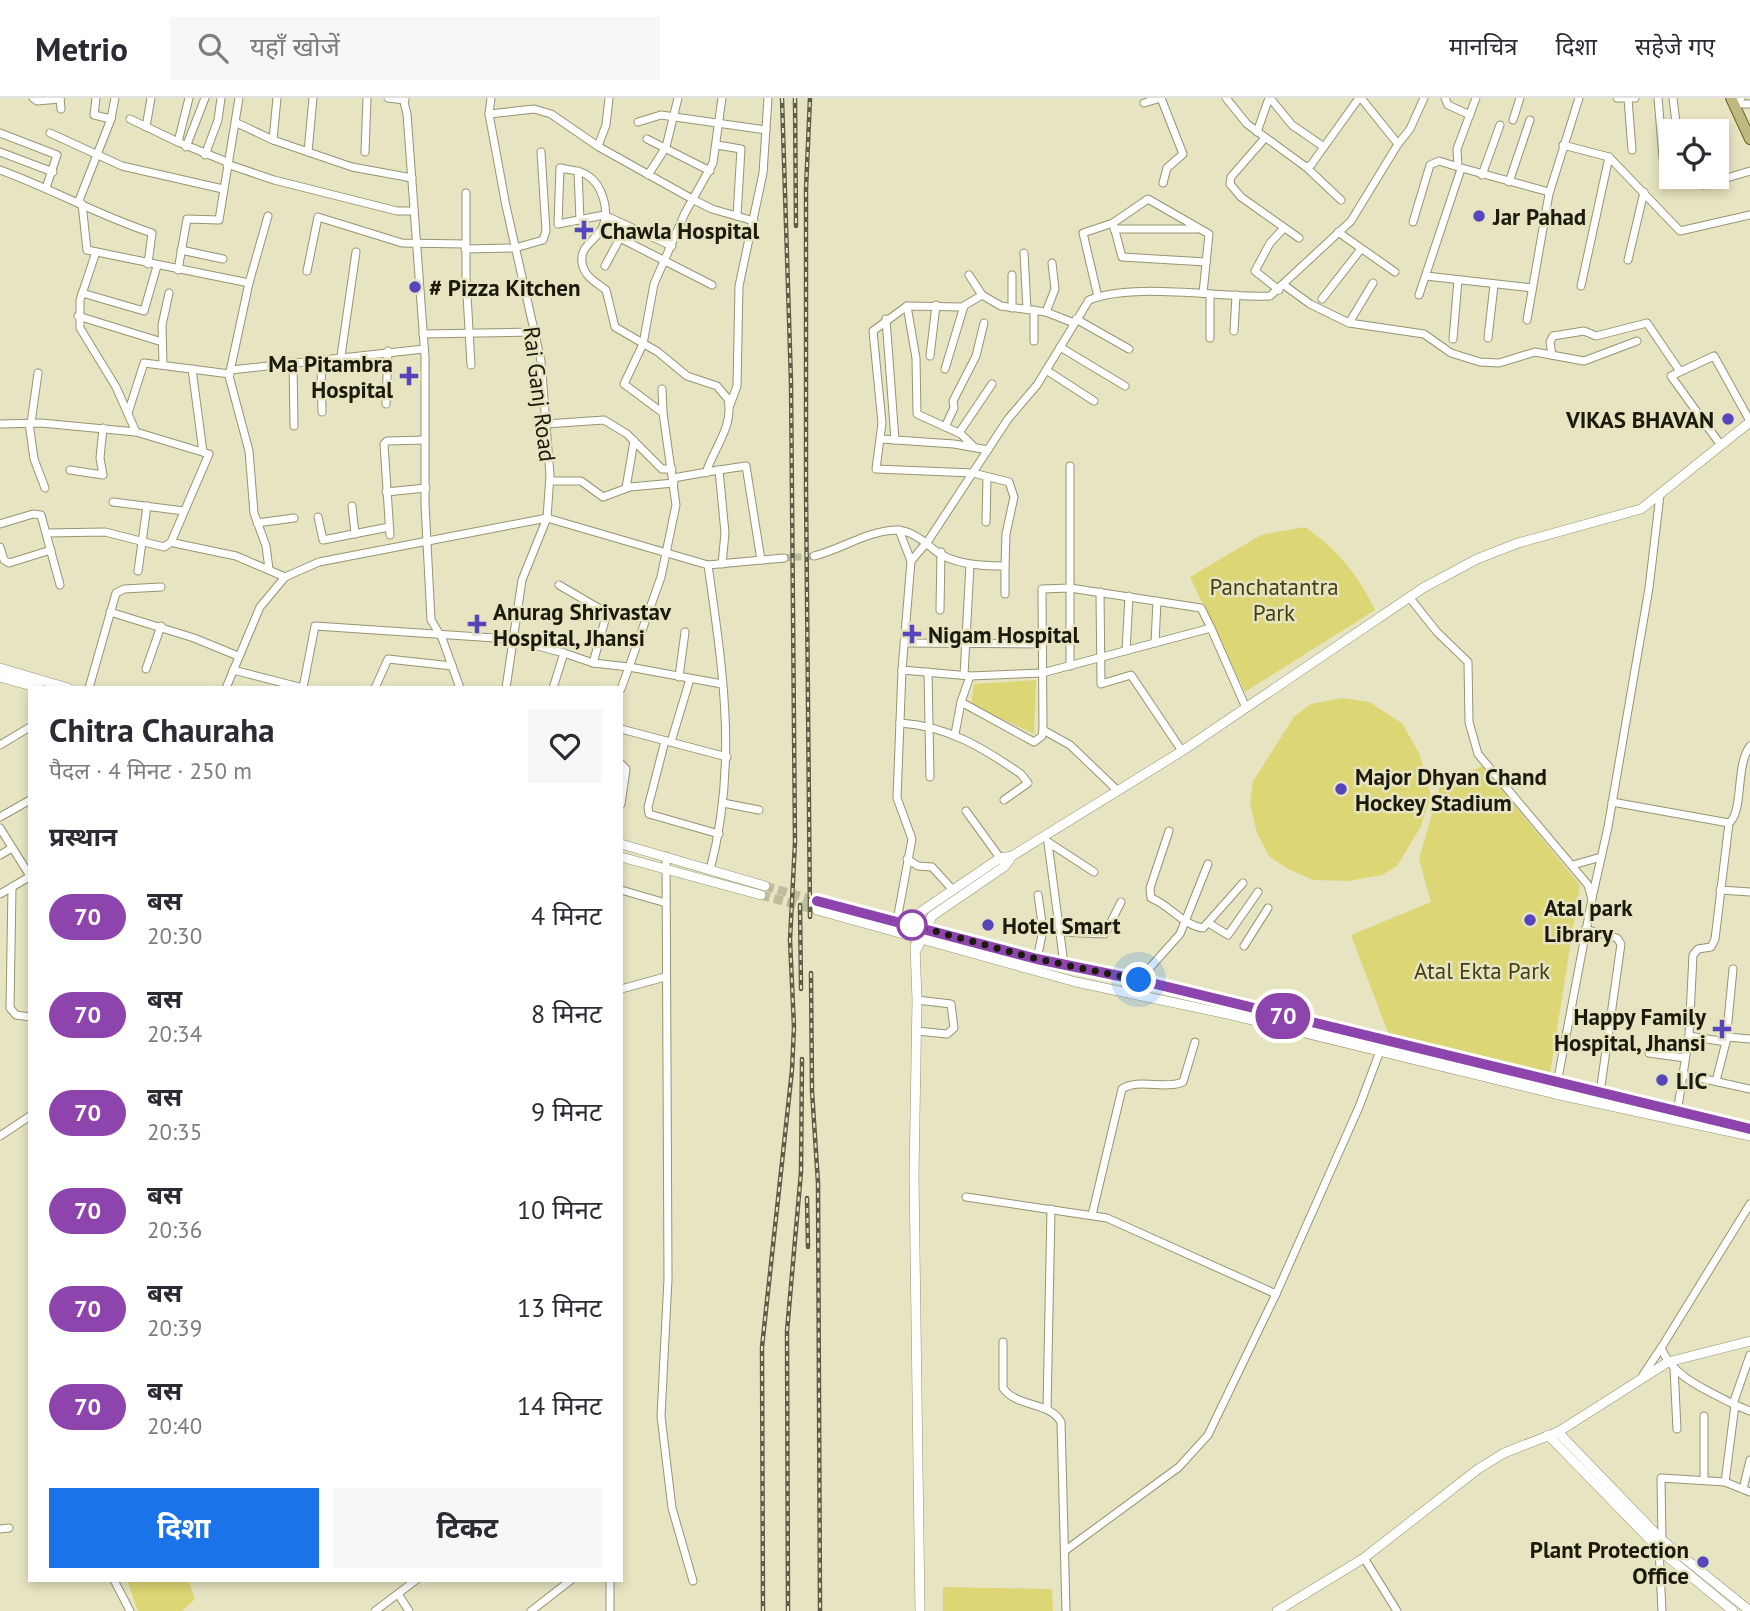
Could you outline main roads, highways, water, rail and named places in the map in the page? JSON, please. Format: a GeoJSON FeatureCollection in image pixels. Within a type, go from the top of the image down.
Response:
{"type":"FeatureCollection","features":[{"type":"Feature","properties":{"kind":"main road"},"geometry":{"type":"LineString","coordinates":[[1740,100],[1750,121]]}},
{"type":"Feature","properties":{"kind":"main road"},"geometry":{"type":"LineString","coordinates":[[1740,100],[1750,139]]}},
{"type":"Feature","properties":{"kind":"tunnel"},"geometry":{"type":"LineString","coordinates":[[784,558],[814,556]]}},
{"type":"Feature","properties":{"kind":"tunnel"},"geometry":{"type":"LineString","coordinates":[[765,886],[817,901]]}},
{"type":"Feature","properties":{"kind":"tunnel"},"geometry":{"type":"LineString","coordinates":[[761,895],[817,910]]}},
{"type":"Feature","properties":{"kind":"railway"},"geometry":{"type":"LineString","coordinates":[[763,1611],[762,1347],[792,1070],[794,1027],[790,940],[795,842],[791,382],[782,98]]}},
{"type":"Feature","properties":{"kind":"railway"},"geometry":{"type":"LineString","coordinates":[[795,98],[796,226]]}},
{"type":"Feature","properties":{"kind":"railway"},"geometry":{"type":"LineString","coordinates":[[810,98],[806,189],[806,489],[810,917]]}},
{"type":"Feature","properties":{"kind":"railway"},"geometry":{"type":"LineString","coordinates":[[800,905],[801,989]]}},
{"type":"Feature","properties":{"kind":"railway"},"geometry":{"type":"LineString","coordinates":[[811,973],[812,1091],[818,1183],[820,1611]]}},
{"type":"Feature","properties":{"kind":"railway"},"geometry":{"type":"LineString","coordinates":[[788,1611],[787,1331],[801,1172],[802,1059]]}},
{"type":"Feature","properties":{"kind":"railway"},"geometry":{"type":"LineString","coordinates":[[807,1198],[808,1247]]}},
{"type":"Feature","properties":{"kind":"place","name":"Jar Pahad"},"geometry":{"type":"Point","coordinates":[1479,216]}},
{"type":"Feature","properties":{"kind":"place","name":"Chawla Hospital"},"geometry":{"type":"Point","coordinates":[584,230]}},
{"type":"Feature","properties":{"kind":"place","name":"# Pizza Kitchen"},"geometry":{"type":"Point","coordinates":[415,287]}},
{"type":"Feature","properties":{"kind":"place","name":"Ma Pitambra Hospital"},"geometry":{"type":"Point","coordinates":[409,376]}},
{"type":"Feature","properties":{"kind":"place","name":"VIKAS BHAVAN"},"geometry":{"type":"Point","coordinates":[1728,419]}},
{"type":"Feature","properties":{"kind":"place","name":"Anurag Shrivastav Hospital, Jhansi"},"geometry":{"type":"Point","coordinates":[477,624]}},
{"type":"Feature","properties":{"kind":"place","name":"Nigam Hospital"},"geometry":{"type":"Point","coordinates":[912,634]}},
{"type":"Feature","properties":{"kind":"place","name":"Major Dhyan Chand Hockey Stadium"},"geometry":{"type":"Point","coordinates":[1341,789]}},
{"type":"Feature","properties":{"kind":"place","name":"Atal park Library"},"geometry":{"type":"Point","coordinates":[1530,920]}},
{"type":"Feature","properties":{"kind":"place","name":"Hotel Smart"},"geometry":{"type":"Point","coordinates":[988,925]}},
{"type":"Feature","properties":{"kind":"place","name":"Happy Family Hospital, Jhansi"},"geometry":{"type":"Point","coordinates":[1722,1029]}},
{"type":"Feature","properties":{"kind":"place","name":"LIC"},"geometry":{"type":"Point","coordinates":[1662,1080]}},
{"type":"Feature","properties":{"kind":"place","name":"Plant Protection Office"},"geometry":{"type":"Point","coordinates":[1703,1562]}},
{"type":"Feature","properties":{"kind":"park label","name":"Panchatantra Park"},"geometry":{"type":"Point","coordinates":[1274,599]}},
{"type":"Feature","properties":{"kind":"park label","name":"Atal Ekta Park"},"geometry":{"type":"Point","coordinates":[1482,970]}}]}
